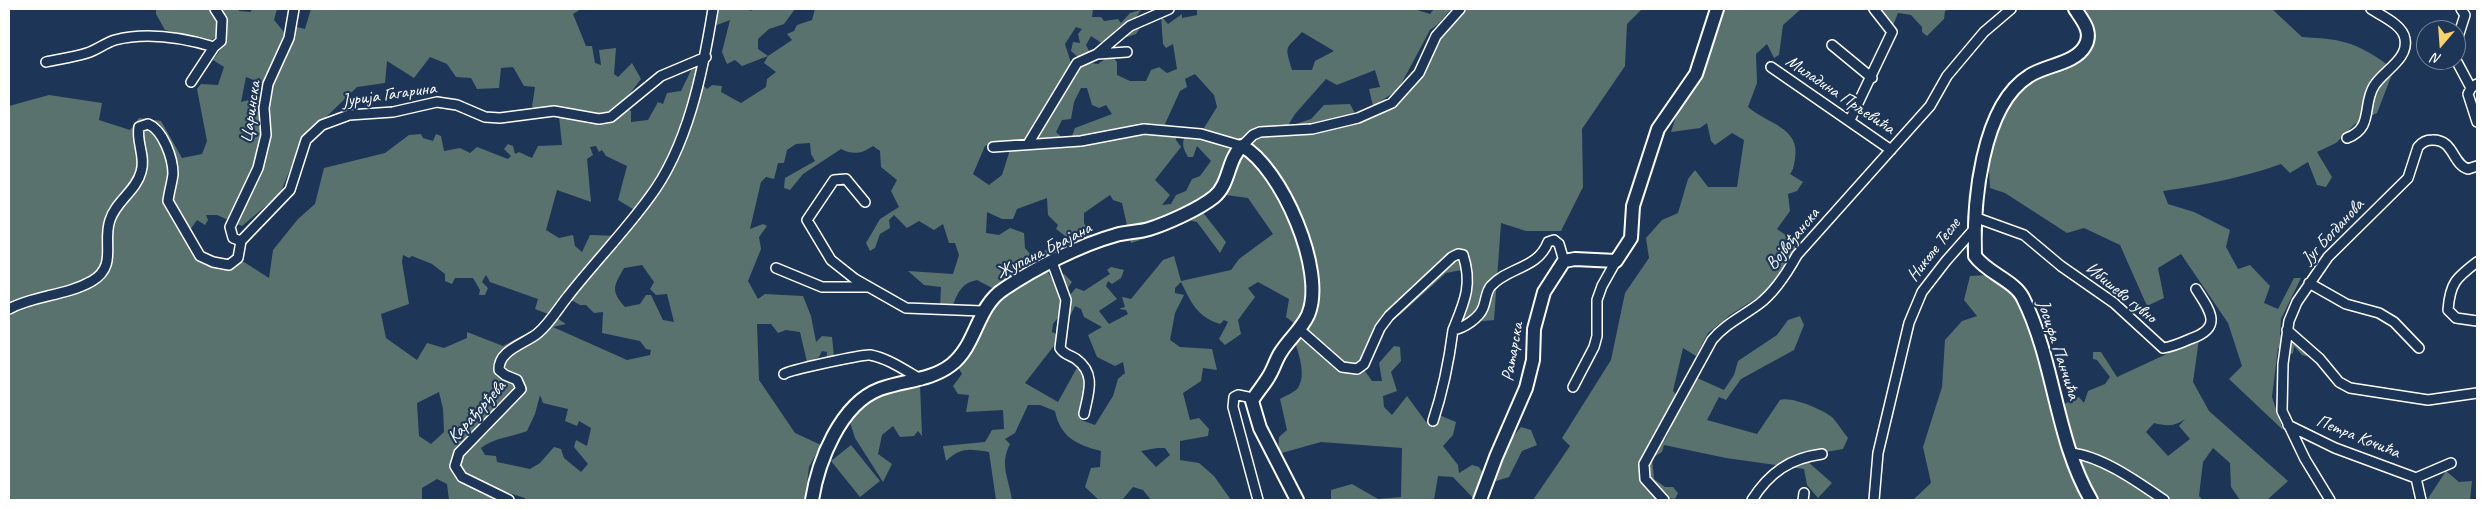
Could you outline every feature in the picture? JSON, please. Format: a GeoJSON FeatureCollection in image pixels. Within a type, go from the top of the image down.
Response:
{"type":"FeatureCollection","features":[{"type":"Feature","properties":{"kind":"street"},"geometry":{"type":"LineString","coordinates":[[192,82],[214,47],[221,41],[222,20],[215,9]]}},
{"type":"Feature","properties":{"kind":"street","name":"Царинска"},"geometry":{"type":"LineString","coordinates":[[241,241],[233,238],[230,227],[258,168],[266,135],[264,108],[268,84],[289,38],[294,9]]}},
{"type":"Feature","properties":{"kind":"street"},"geometry":{"type":"LineString","coordinates":[[706,57],[714,9]]}},
{"type":"Feature","properties":{"kind":"street"},"geometry":{"type":"LineString","coordinates":[[1097,54],[1130,26],[1169,9]]}},
{"type":"Feature","properties":{"kind":"street","name":"Жупана Брајана"},"geometry":{"type":"LineString","coordinates":[[812,500],[822,456],[844,419],[857,405],[880,389],[922,380],[952,365],[964,349],[988,302],[1004,289],[1052,262],[1094,242],[1117,235],[1149,229],[1168,222],[1213,198],[1223,185],[1231,158],[1253,135],[1260,132],[1312,129],[1358,118],[1392,103],[1419,73],[1436,36],[1460,9]]}},
{"type":"Feature","properties":{"kind":"street"},"geometry":{"type":"LineString","coordinates":[[1573,387],[1594,347],[1597,336],[1597,300],[1602,286],[1632,238],[1633,206],[1658,129],[1696,74],[1717,9]]}},
{"type":"Feature","properties":{"kind":"street"},"geometry":{"type":"LineString","coordinates":[[1850,120],[1872,78],[1892,32],[1874,9]]}},
{"type":"Feature","properties":{"kind":"street","name":"Војвођанска"},"geometry":{"type":"LineString","coordinates":[[1664,500],[1645,479],[1644,464],[1712,340],[1720,331],[1760,304],[1774,290],[1797,256],[1930,106],[1946,76],[1984,32],[2011,9]]}},
{"type":"Feature","properties":{"kind":"street","name":"Николе Тесле"},"geometry":{"type":"LineString","coordinates":[[1874,500],[1878,452],[1909,323],[1922,292],[1977,223],[1982,159],[1993,121],[2020,82],[2044,68],[2076,57],[2086,45],[2089,32],[2075,9]]}},
{"type":"Feature","properties":{"kind":"street"},"geometry":{"type":"LineString","coordinates":[[2348,138],[2358,133],[2363,126],[2371,91],[2375,84],[2405,50],[2405,38],[2402,31],[2371,9]]}},
{"type":"Feature","properties":{"kind":"street"},"geometry":{"type":"LineString","coordinates":[[46,62],[89,53],[114,40],[133,37],[195,41],[214,47]]}},
{"type":"Feature","properties":{"kind":"street"},"geometry":{"type":"LineString","coordinates":[[1832,45],[1872,78]]}},
{"type":"Feature","properties":{"kind":"street"},"geometry":{"type":"LineString","coordinates":[[1028,144],[1077,62],[1097,54],[1127,52]]}},
{"type":"Feature","properties":{"kind":"street","name":"Јурија Гагарина"},"geometry":{"type":"LineString","coordinates":[[241,241],[290,190],[306,140],[322,125],[348,115],[393,112],[437,102],[457,105],[485,117],[500,118],[554,111],[599,119],[611,117],[661,76],[706,57]]}},
{"type":"Feature","properties":{"kind":"street","name":"Карађорђева"},"geometry":{"type":"LineString","coordinates":[[509,500],[462,477],[455,466],[459,453],[521,389],[517,380],[505,376],[499,370],[499,362],[505,354],[539,332],[650,197],[680,143],[706,57]]}},
{"type":"Feature","properties":{"kind":"street","name":"Миладина Прљевића"},"geometry":{"type":"LineString","coordinates":[[1771,67],[1891,150]]}},
{"type":"Feature","properties":{"kind":"street"},"geometry":{"type":"LineString","coordinates":[[2463,70],[2474,86],[2468,94],[2477,122]]}},
{"type":"Feature","properties":{"kind":"street"},"geometry":{"type":"LineString","coordinates":[[9,309],[22,302],[72,290],[92,281],[103,272],[109,258],[109,221],[116,208],[138,181],[142,171],[143,157],[138,134],[139,127],[148,124],[154,126],[164,139],[167,147],[173,173],[168,201],[200,256],[213,262],[229,265],[238,258],[241,241]]}},
{"type":"Feature","properties":{"kind":"street"},"geometry":{"type":"LineString","coordinates":[[993,147],[1081,141],[1144,129],[1201,134],[1253,151],[1282,192],[1299,225],[1309,259],[1311,281],[1310,307],[1300,330],[1279,354],[1269,377],[1252,401]]}},
{"type":"Feature","properties":{"kind":"street","name":"Југ Богданова"},"geometry":{"type":"LineString","coordinates":[[2330,500],[2288,426],[2281,404],[2287,330],[2292,312],[2309,283],[2336,248],[2408,178],[2418,147],[2422,143],[2435,140],[2444,142],[2463,167],[2468,169],[2477,166]]}},
{"type":"Feature","properties":{"kind":"street"},"geometry":{"type":"LineString","coordinates":[[864,202],[846,179],[834,180],[807,220],[831,260],[869,287],[906,308],[982,311]]}},
{"type":"Feature","properties":{"kind":"street","name":"Ибишево гувно"},"geometry":{"type":"LineString","coordinates":[[1977,223],[2024,235],[2061,266],[2114,303],[2163,348],[2202,335],[2209,330],[2212,319],[2210,310],[2196,288]]}},
{"type":"Feature","properties":{"kind":"street","name":"Јосифа Панчића"},"geometry":{"type":"LineString","coordinates":[[1977,223],[1975,256],[1991,273],[2022,295],[2032,317],[2071,453],[2091,500]]}},
{"type":"Feature","properties":{"kind":"street"},"geometry":{"type":"LineString","coordinates":[[1453,330],[1477,317],[1484,306],[1489,287],[1513,271],[1540,257],[1548,242],[1554,240],[1560,244],[1564,261],[1575,259],[1616,262]]}},
{"type":"Feature","properties":{"kind":"street"},"geometry":{"type":"LineString","coordinates":[[1300,330],[1342,367],[1357,369],[1364,364],[1380,328],[1390,316],[1452,257],[1458,254],[1463,255],[1468,290],[1453,330],[1452,347],[1445,381],[1433,421]]}},
{"type":"Feature","properties":{"kind":"street","name":"Ратарска"},"geometry":{"type":"LineString","coordinates":[[1480,500],[1496,457],[1526,388],[1533,360],[1534,329],[1544,292],[1564,261]]}},
{"type":"Feature","properties":{"kind":"street"},"geometry":{"type":"LineString","coordinates":[[1052,262],[1066,300],[1060,348],[1079,361],[1089,373],[1090,383],[1084,414]]}},
{"type":"Feature","properties":{"kind":"street"},"geometry":{"type":"LineString","coordinates":[[2477,262],[2460,275],[2452,285],[2449,294],[2448,310],[2456,318],[2477,321]]}},
{"type":"Feature","properties":{"kind":"street"},"geometry":{"type":"LineString","coordinates":[[776,268],[822,287],[869,287]]}},
{"type":"Feature","properties":{"kind":"street","name":"Југ Богданова"},"geometry":{"type":"LineString","coordinates":[[2309,283],[2346,304],[2380,313],[2394,322],[2419,348]]}},
{"type":"Feature","properties":{"kind":"street"},"geometry":{"type":"LineString","coordinates":[[2287,330],[2320,359],[2339,382],[2350,388],[2428,400],[2477,393]]}},
{"type":"Feature","properties":{"kind":"street"},"geometry":{"type":"LineString","coordinates":[[784,374],[797,368],[830,363],[867,354],[893,364],[922,380]]}},
{"type":"Feature","properties":{"kind":"street"},"geometry":{"type":"LineString","coordinates":[[1258,500],[1233,407],[1234,397],[1238,395],[1248,397],[1252,401],[1257,420],[1297,500]]}},
{"type":"Feature","properties":{"kind":"street","name":"Петра Кочића"},"geometry":{"type":"LineString","coordinates":[[2288,426],[2335,448],[2416,478],[2451,463]]}},
{"type":"Feature","properties":{"kind":"street"},"geometry":{"type":"LineString","coordinates":[[2071,453],[2081,454],[2101,463],[2132,479],[2164,500]]}},
{"type":"Feature","properties":{"kind":"street"},"geometry":{"type":"LineString","coordinates":[[1752,500],[1762,484],[1777,470],[1803,457],[1822,454]]}},
{"type":"Feature","properties":{"kind":"street","name":"Петра Кочића"},"geometry":{"type":"LineString","coordinates":[[2416,478],[2421,500]]}},
{"type":"Feature","properties":{"kind":"green space"},"geometry":{"type":"Polygon","coordinates":[[[156,9],[209,9],[219,26],[218,35],[209,42],[165,30],[156,14],[156,9]]]}},
{"type":"Feature","properties":{"kind":"green space"},"geometry":{"type":"Polygon","coordinates":[[[219,9],[238,9],[239,11],[250,12],[253,9],[277,9],[274,20],[284,32],[293,26],[305,29],[311,9],[581,9],[573,14],[586,46],[592,46],[595,63],[601,65],[599,50],[616,48],[614,74],[618,77],[632,63],[641,79],[621,105],[631,111],[631,122],[648,120],[658,102],[663,104],[667,93],[681,91],[694,64],[700,61],[702,84],[707,89],[712,85],[722,86],[721,92],[741,103],[766,87],[767,79],[776,72],[764,63],[768,56],[792,40],[787,34],[794,31],[797,25],[812,20],[815,9],[1093,9],[1092,17],[1101,17],[1104,21],[1118,19],[1121,23],[1130,13],[1141,10],[1134,20],[1142,25],[1136,34],[1124,38],[1109,48],[1091,36],[1086,45],[1090,53],[1078,57],[1071,51],[1073,42],[1080,43],[1078,34],[1082,29],[1076,27],[1065,44],[1072,66],[1083,62],[1098,64],[1111,55],[1117,62],[1117,75],[1130,81],[1146,81],[1151,70],[1159,67],[1167,73],[1177,69],[1173,44],[1166,48],[1163,44],[1161,16],[1168,24],[1182,14],[1182,18],[1197,15],[1197,9],[1414,9],[1430,14],[1434,9],[1451,9],[1430,30],[1398,90],[1373,106],[1369,89],[1380,87],[1375,70],[1337,85],[1326,79],[1295,114],[1287,127],[1311,119],[1324,105],[1350,104],[1359,121],[1401,101],[1420,75],[1441,34],[1460,9],[1642,9],[1627,24],[1625,66],[1582,129],[1583,187],[1561,231],[1526,231],[1501,223],[1494,320],[1461,323],[1466,269],[1446,273],[1401,314],[1379,327],[1363,368],[1372,381],[1382,381],[1379,363],[1394,346],[1400,347],[1401,361],[1391,372],[1397,391],[1383,396],[1384,407],[1392,415],[1407,396],[1426,422],[1439,415],[1456,422],[1453,435],[1443,446],[1458,465],[1459,473],[1472,465],[1479,467],[1486,478],[1475,500],[1453,477],[1438,476],[1434,500],[1331,500],[1331,490],[1352,484],[1378,499],[1401,497],[1402,448],[1321,442],[1278,454],[1279,437],[1287,430],[1280,399],[1297,389],[1302,372],[1295,342],[1304,331],[1286,317],[1289,299],[1258,282],[1248,288],[1255,297],[1238,320],[1241,334],[1225,345],[1219,339],[1228,322],[1224,320],[1220,324],[1200,313],[1181,282],[1175,288],[1175,293],[1184,295],[1175,313],[1170,340],[1180,347],[1212,349],[1217,370],[1203,368],[1201,381],[1183,393],[1190,420],[1199,418],[1209,429],[1208,436],[1180,441],[1180,460],[1199,463],[1214,476],[1231,500],[1151,500],[1143,490],[1133,487],[1122,500],[1099,500],[1085,487],[1091,468],[1100,467],[1101,451],[1077,443],[1065,434],[1057,420],[1055,411],[1040,405],[1028,405],[1015,433],[1005,439],[1010,444],[1005,465],[1012,500],[996,500],[989,452],[976,450],[961,451],[946,461],[943,446],[985,442],[992,430],[1004,429],[1003,410],[966,412],[969,395],[958,394],[953,386],[962,374],[955,362],[985,307],[1046,269],[1052,279],[1064,274],[1072,282],[1060,299],[1060,315],[1053,324],[1052,332],[1056,334],[1057,342],[1025,383],[1058,402],[1079,364],[1083,371],[1086,385],[1086,398],[1081,420],[1095,425],[1113,396],[1118,379],[1125,373],[1123,362],[1115,366],[1097,357],[1088,335],[1102,327],[1084,317],[1081,309],[1075,306],[1069,318],[1067,298],[1076,288],[1084,291],[1110,274],[1107,270],[1111,267],[1124,270],[1121,278],[1112,284],[1108,281],[1106,286],[1117,299],[1099,311],[1109,324],[1128,314],[1126,310],[1119,309],[1125,307],[1122,297],[1131,299],[1163,260],[1174,256],[1181,281],[1231,270],[1239,259],[1273,234],[1248,198],[1226,195],[1221,187],[1201,210],[1226,242],[1220,253],[1197,222],[1184,219],[1170,230],[1131,243],[1122,203],[1113,200],[1110,195],[1084,213],[1084,223],[1092,237],[994,289],[977,280],[972,281],[961,289],[952,307],[940,307],[941,287],[924,285],[908,271],[953,274],[959,255],[955,243],[949,243],[943,224],[934,230],[919,221],[907,228],[894,215],[889,220],[890,228],[880,234],[875,248],[870,251],[866,243],[880,219],[899,207],[891,191],[897,180],[881,167],[880,151],[873,146],[857,153],[841,149],[803,174],[790,190],[784,188],[785,178],[815,161],[811,154],[810,143],[796,144],[787,150],[784,163],[778,163],[774,179],[766,177],[761,182],[750,229],[763,224],[767,226],[759,237],[761,249],[748,281],[758,299],[765,294],[803,296],[811,316],[816,342],[822,336],[832,337],[835,366],[826,366],[827,352],[822,351],[819,357],[807,362],[800,332],[786,330],[778,333],[771,324],[757,324],[759,380],[795,433],[821,445],[809,467],[805,500],[525,500],[525,498],[470,481],[483,493],[498,500],[449,500],[447,484],[437,479],[422,488],[422,500],[9,500],[9,315],[78,289],[73,286],[9,303],[9,106],[49,95],[102,103],[99,120],[130,130],[139,118],[161,121],[182,158],[202,154],[207,141],[197,89],[201,84],[218,85],[224,67],[213,60],[225,41],[226,30],[219,9]],[[1302,32],[1287,51],[1292,70],[1312,70],[1315,61],[1334,51],[1302,32]],[[430,57],[414,78],[387,61],[385,83],[357,87],[319,124],[300,145],[280,194],[242,226],[217,215],[206,215],[208,220],[205,225],[197,220],[190,230],[195,257],[244,262],[269,278],[273,250],[298,219],[315,204],[324,168],[385,153],[409,135],[421,134],[423,138],[433,141],[436,134],[441,136],[444,151],[460,148],[470,153],[477,147],[508,159],[511,156],[504,149],[508,144],[513,146],[515,154],[519,152],[532,158],[538,146],[562,145],[559,116],[532,107],[535,87],[524,86],[513,67],[501,68],[499,88],[477,89],[471,78],[456,77],[447,64],[430,57]],[[1195,74],[1185,79],[1187,87],[1180,91],[1165,124],[1178,128],[1176,140],[1181,147],[1155,180],[1170,195],[1162,205],[1171,204],[1176,195],[1186,191],[1192,179],[1200,176],[1211,161],[1197,146],[1193,157],[1188,157],[1183,143],[1186,134],[1204,128],[1217,107],[1214,95],[1195,74]],[[246,77],[241,102],[260,97],[266,85],[246,77]],[[1081,88],[1074,102],[1071,119],[1062,120],[1056,132],[1069,144],[1075,128],[1112,114],[1106,105],[1099,108],[1092,105],[1087,88],[1081,88]],[[995,141],[985,146],[973,174],[989,185],[1002,175],[1009,153],[1004,141],[995,141]],[[596,146],[590,147],[593,155],[587,159],[591,202],[557,190],[546,230],[559,238],[573,235],[575,246],[582,252],[590,235],[622,236],[633,209],[618,200],[627,166],[606,156],[602,150],[599,152],[596,146]],[[1047,198],[1017,209],[1013,219],[1002,219],[987,212],[986,233],[999,235],[1010,228],[1024,233],[1025,248],[1033,257],[1068,238],[1056,229],[1058,225],[1048,215],[1047,198]],[[403,255],[402,262],[409,304],[381,314],[386,338],[417,360],[427,343],[444,348],[467,338],[467,332],[503,346],[537,328],[548,314],[535,309],[538,299],[490,282],[486,275],[482,282],[488,288],[485,295],[479,295],[480,290],[473,278],[455,278],[452,284],[445,281],[445,274],[432,264],[412,256],[409,258],[403,255]],[[642,265],[624,268],[616,284],[615,292],[625,307],[640,304],[646,295],[651,295],[663,320],[674,322],[667,294],[656,295],[650,289],[654,282],[642,265]],[[562,295],[549,313],[566,324],[553,327],[627,360],[650,355],[651,350],[646,349],[640,341],[602,333],[603,312],[594,313],[586,305],[580,305],[562,295]],[[439,392],[417,403],[419,436],[431,444],[444,432],[443,409],[439,392]],[[540,395],[535,414],[527,431],[497,440],[481,448],[485,455],[496,456],[497,462],[530,469],[540,463],[554,447],[561,449],[564,458],[581,472],[588,464],[574,447],[576,440],[587,446],[591,428],[579,421],[577,426],[565,421],[568,409],[543,403],[540,395]],[[1165,448],[1141,451],[1156,467],[1170,455],[1165,448]]]}},
{"type":"Feature","properties":{"kind":"green space"},"geometry":{"type":"Polygon","coordinates":[[[714,9],[748,9],[751,11],[753,9],[795,9],[784,24],[769,29],[758,39],[758,49],[768,56],[742,66],[735,60],[727,64],[722,52],[730,20],[717,25],[713,19],[714,9]]]}},
{"type":"Feature","properties":{"kind":"green space"},"geometry":{"type":"Polygon","coordinates":[[[1718,9],[1801,9],[1783,25],[1779,55],[1774,58],[1767,44],[1756,54],[1757,83],[1748,107],[1781,127],[1793,140],[1795,159],[1790,174],[1803,182],[1797,191],[1788,194],[1790,211],[1777,229],[1800,245],[1785,272],[1769,290],[1730,315],[1708,333],[1696,356],[1683,348],[1673,391],[1676,395],[1664,442],[1695,377],[1724,390],[1734,375],[1738,361],[1777,335],[1788,320],[1800,316],[1804,325],[1794,350],[1741,379],[1726,400],[1719,397],[1707,420],[1757,434],[1780,400],[1792,400],[1822,411],[1833,418],[1848,438],[1843,449],[1826,452],[1812,451],[1807,461],[1832,483],[1818,498],[1807,485],[1804,469],[1726,458],[1664,445],[1662,452],[1652,458],[1654,479],[1665,487],[1673,487],[1678,493],[1675,499],[1668,498],[1659,490],[1657,500],[1533,500],[1570,446],[1562,438],[1611,360],[1625,293],[1649,258],[1646,238],[1662,220],[1678,213],[1688,179],[1695,170],[1708,187],[1737,187],[1744,140],[1732,133],[1715,145],[1711,141],[1707,123],[1700,128],[1671,132],[1683,95],[1718,9]]]}},
{"type":"Feature","properties":{"kind":"green space"},"geometry":{"type":"Polygon","coordinates":[[[1877,9],[1951,9],[1945,11],[1944,19],[1927,36],[1922,32],[1922,27],[1911,15],[1898,13],[1892,28],[1877,9]]]}},
{"type":"Feature","properties":{"kind":"green space"},"geometry":{"type":"Polygon","coordinates":[[[2079,9],[2272,9],[2302,37],[2330,39],[2351,44],[2370,53],[2394,69],[2377,113],[2355,124],[2336,143],[2317,152],[2332,177],[2326,187],[2317,185],[2308,162],[2290,173],[2281,164],[2223,180],[2163,191],[2168,204],[2194,212],[2230,230],[2226,247],[2238,269],[2250,265],[2270,286],[2264,303],[2278,309],[2294,278],[2301,278],[2281,319],[2280,335],[2299,345],[2311,357],[2302,355],[2294,346],[2293,353],[2285,357],[2278,348],[2272,397],[2283,430],[2229,379],[2242,366],[2228,323],[2181,254],[2158,268],[2164,298],[2147,306],[2120,245],[2084,228],[2067,233],[2005,193],[1990,188],[1988,151],[2014,83],[2083,54],[2088,27],[2079,9]]]}},
{"type":"Feature","properties":{"kind":"green space"},"geometry":{"type":"Polygon","coordinates":[[[1989,275],[2010,288],[2022,304],[2052,412],[2065,417],[2060,406],[2079,397],[2084,403],[2088,391],[2105,384],[2110,377],[2097,360],[2093,359],[2093,352],[2101,352],[2117,377],[2199,339],[2193,382],[2209,411],[2288,481],[2267,500],[2240,500],[2231,487],[2230,463],[2213,448],[2203,462],[2199,496],[2203,500],[1913,500],[1931,483],[1923,447],[1942,387],[1945,340],[1962,321],[1977,316],[1964,300],[1970,276],[1989,275]],[[2185,419],[2170,425],[2154,423],[2146,432],[2168,456],[2190,439],[2179,426],[2185,419]]]}},
{"type":"Feature","properties":{"kind":"green space"},"geometry":{"type":"Polygon","coordinates":[[[920,384],[922,436],[918,431],[914,436],[900,437],[893,426],[882,435],[878,454],[892,464],[883,482],[855,438],[849,419],[881,391],[920,384]]]}},
{"type":"Feature","properties":{"kind":"green space"},"geometry":{"type":"Polygon","coordinates":[[[1521,427],[1531,430],[1537,445],[1522,451],[1509,477],[1496,481],[1497,466],[1500,459],[1507,445],[1521,427]]]}},
{"type":"Feature","properties":{"kind":"green space"},"geometry":{"type":"Polygon","coordinates":[[[851,445],[880,481],[860,497],[831,461],[851,445]]]}},
{"type":"Feature","properties":{"kind":"green space"},"geometry":{"type":"Polygon","coordinates":[[[2446,471],[2459,482],[2472,481],[2470,500],[2427,500],[2446,471]]]}}]}
